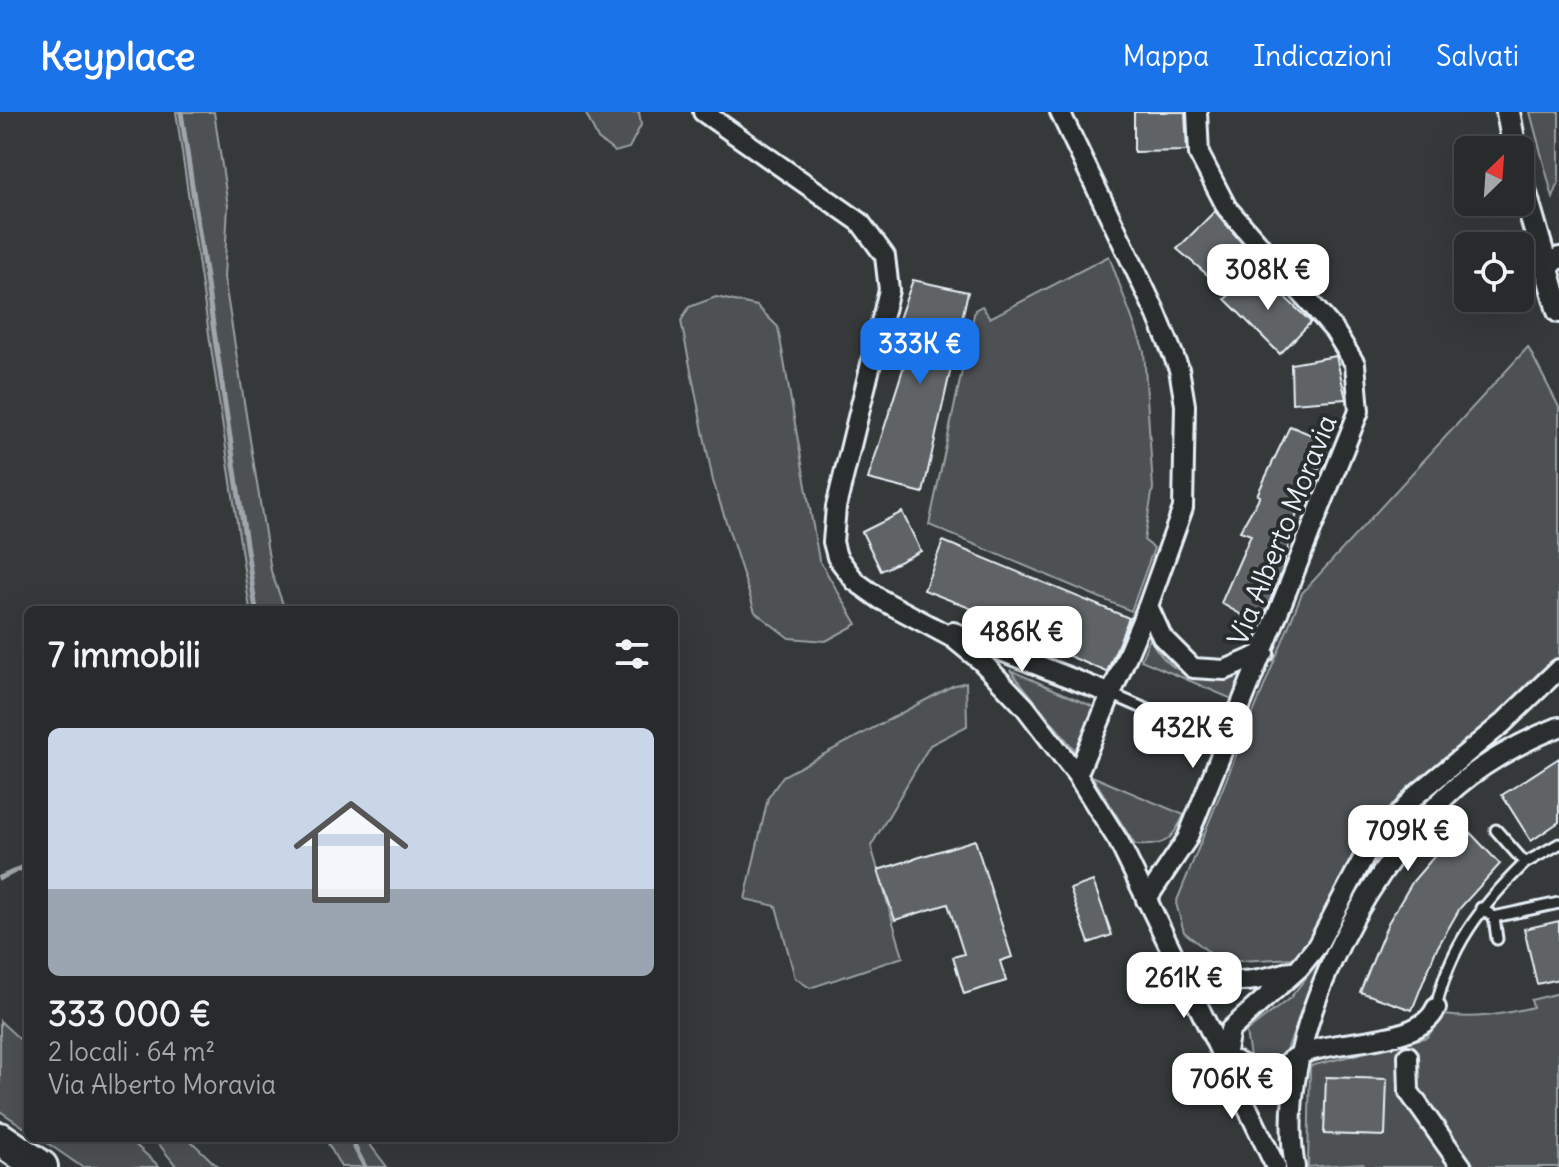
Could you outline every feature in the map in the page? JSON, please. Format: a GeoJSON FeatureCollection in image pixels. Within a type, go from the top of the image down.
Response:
{"type":"FeatureCollection","features":[{"type":"Feature","properties":{"kind":"highway"},"geometry":{"type":"LineString","coordinates":[[0,1139],[41,1167]]}},
{"type":"Feature","properties":{"kind":"street"},"geometry":{"type":"LineString","coordinates":[[703,112],[860,222],[885,256],[889,290],[836,507],[833,542],[845,570],[866,591],[924,620],[1111,694]]}},
{"type":"Feature","properties":{"kind":"street"},"geometry":{"type":"LineString","coordinates":[[1060,112],[1179,369],[1185,405],[1183,508],[1148,606],[1077,775]]}},
{"type":"Feature","properties":{"kind":"street","name":"Via Alberto Moravia"},"geometry":{"type":"LineString","coordinates":[[1146,900],[1187,839],[1359,411],[1355,364],[1334,330],[1227,208],[1199,154],[1197,112]]}},
{"type":"Feature","properties":{"kind":"street"},"geometry":{"type":"LineString","coordinates":[[1508,112],[1512,136]]}},
{"type":"Feature","properties":{"kind":"street"},"geometry":{"type":"LineString","coordinates":[[1534,213],[1553,264],[1559,311]]}},
{"type":"Feature","properties":{"kind":"street"},"geometry":{"type":"LineString","coordinates":[[1148,606],[1162,637],[1193,668],[1225,670],[1264,653]]}},
{"type":"Feature","properties":{"kind":"street"},"geometry":{"type":"LineString","coordinates":[[924,620],[981,661],[1025,707],[1077,775],[1119,842],[1276,1167]]}},
{"type":"Feature","properties":{"kind":"street"},"geometry":{"type":"LineString","coordinates":[[1225,1056],[1230,1030],[1299,968],[1317,946],[1366,853],[1415,796],[1503,723],[1559,669]]}},
{"type":"Feature","properties":{"kind":"street"},"geometry":{"type":"LineString","coordinates":[[1295,1167],[1289,1134],[1301,1054],[1317,1001],[1372,888],[1408,836],[1448,794],[1518,743],[1559,727]]}},
{"type":"Feature","properties":{"kind":"street"},"geometry":{"type":"LineString","coordinates":[[1178,966],[1216,979],[1252,983],[1299,968]]}},
{"type":"Feature","properties":{"kind":"street"},"geometry":{"type":"LineString","coordinates":[[1225,1056],[1264,1075],[1283,1070],[1301,1054],[1419,1028],[1436,1008]]}},
{"type":"Feature","properties":{"kind":"street"},"geometry":{"type":"LineString","coordinates":[[1408,1056],[1409,1092],[1462,1167]]}},
{"type":"Feature","properties":{"kind":"lane"},"geometry":{"type":"LineString","coordinates":[[1111,694],[1226,744]]}},
{"type":"Feature","properties":{"kind":"lane"},"geometry":{"type":"LineString","coordinates":[[1496,830],[1525,863]]}},
{"type":"Feature","properties":{"kind":"lane"},"geometry":{"type":"LineString","coordinates":[[1436,1008],[1456,946],[1481,908],[1525,863],[1559,844]]}},
{"type":"Feature","properties":{"kind":"lane"},"geometry":{"type":"LineString","coordinates":[[1481,908],[1494,917],[1559,903]]}},
{"type":"Feature","properties":{"kind":"lane"},"geometry":{"type":"LineString","coordinates":[[1494,917],[1497,939]]}},
{"type":"Feature","properties":{"kind":"shaded area"},"geometry":{"type":"Polygon","coordinates":[[[176,112],[214,112],[228,206],[224,277],[271,571],[284,606],[249,606],[176,112]]]}},
{"type":"Feature","properties":{"kind":"shaded area"},"geometry":{"type":"Polygon","coordinates":[[[585,112],[639,112],[641,125],[629,148],[615,152],[598,139],[585,112]]]}},
{"type":"Feature","properties":{"kind":"shaded area"},"geometry":{"type":"Polygon","coordinates":[[[1530,112],[1559,112],[1559,182],[1553,198],[1530,112]]]}},
{"type":"Feature","properties":{"kind":"shaded area"},"geometry":{"type":"Polygon","coordinates":[[[1109,256],[1144,351],[1153,488],[1144,540],[1154,548],[1131,611],[929,525],[975,310],[982,306],[990,318],[1109,256]]]}},
{"type":"Feature","properties":{"kind":"shaded area"},"geometry":{"type":"Polygon","coordinates":[[[716,297],[757,306],[778,327],[819,560],[857,624],[826,641],[789,638],[755,612],[713,481],[681,321],[689,307],[716,297]]]}},
{"type":"Feature","properties":{"kind":"shaded area"},"geometry":{"type":"Polygon","coordinates":[[[1528,347],[1559,407],[1559,669],[1415,796],[1296,958],[1221,962],[1184,932],[1176,903],[1302,593],[1528,347]]]}},
{"type":"Feature","properties":{"kind":"shaded area"},"geometry":{"type":"Polygon","coordinates":[[[1150,638],[1166,661],[1189,675],[1215,680],[1243,675],[1232,699],[1141,660],[1150,638]]]}},
{"type":"Feature","properties":{"kind":"shaded area"},"geometry":{"type":"Polygon","coordinates":[[[1010,670],[1094,707],[1076,752],[1010,670]]]}},
{"type":"Feature","properties":{"kind":"shaded area"},"geometry":{"type":"Polygon","coordinates":[[[966,682],[967,726],[930,745],[871,846],[903,957],[810,988],[795,978],[776,906],[745,899],[768,798],[783,776],[952,686],[966,682]]]}},
{"type":"Feature","properties":{"kind":"shaded area"},"geometry":{"type":"Polygon","coordinates":[[[1092,776],[1184,815],[1166,840],[1153,845],[1135,845],[1092,776]]]}},
{"type":"Feature","properties":{"kind":"shaded area"},"geometry":{"type":"Polygon","coordinates":[[[1323,956],[1283,1060],[1261,1064],[1250,1057],[1246,1032],[1290,998],[1323,956]]]}},
{"type":"Feature","properties":{"kind":"shaded area"},"geometry":{"type":"Polygon","coordinates":[[[1559,993],[1559,1167],[1366,1167],[1363,1163],[1308,1167],[1310,1066],[1427,1037],[1444,1015],[1478,1017],[1510,1012],[1533,1007],[1531,1000],[1559,993]]]}},
{"type":"Feature","properties":{"kind":"shaded area"},"geometry":{"type":"Polygon","coordinates":[[[0,1021],[24,1043],[24,1127],[0,1111],[0,1021]]]}},
{"type":"Feature","properties":{"kind":"shaded area"},"geometry":{"type":"Polygon","coordinates":[[[46,1142],[132,1142],[160,1167],[82,1167],[46,1142]]]}},
{"type":"Feature","properties":{"kind":"shaded area"},"geometry":{"type":"Polygon","coordinates":[[[157,1142],[192,1142],[218,1167],[177,1167],[157,1142]]]}},
{"type":"Feature","properties":{"kind":"shaded area"},"geometry":{"type":"Polygon","coordinates":[[[327,1142],[368,1142],[387,1167],[341,1167],[327,1142]]]}},
{"type":"Feature","properties":{"kind":"building"},"geometry":{"type":"Polygon","coordinates":[[[1134,112],[1185,112],[1187,151],[1134,152],[1134,112]]]}},
{"type":"Feature","properties":{"kind":"building"},"geometry":{"type":"Polygon","coordinates":[[[1215,211],[1247,249],[1210,277],[1177,249],[1215,211]]]}},
{"type":"Feature","properties":{"kind":"building"},"geometry":{"type":"Polygon","coordinates":[[[1256,270],[1311,322],[1280,354],[1225,299],[1256,270]]]}},
{"type":"Feature","properties":{"kind":"building"},"geometry":{"type":"Polygon","coordinates":[[[913,280],[968,292],[923,493],[868,479],[915,331],[896,327],[913,280]]]}},
{"type":"Feature","properties":{"kind":"building"},"geometry":{"type":"Polygon","coordinates":[[[1336,356],[1346,399],[1292,403],[1291,364],[1336,356]]]}},
{"type":"Feature","properties":{"kind":"building"},"geometry":{"type":"Polygon","coordinates":[[[1290,426],[1329,442],[1319,469],[1316,468],[1304,511],[1298,509],[1282,571],[1262,621],[1254,622],[1221,603],[1251,535],[1240,531],[1260,496],[1257,495],[1290,426]]]}},
{"type":"Feature","properties":{"kind":"building"},"geometry":{"type":"Polygon","coordinates":[[[902,512],[921,551],[881,571],[862,532],[902,512]]]}},
{"type":"Feature","properties":{"kind":"building"},"geometry":{"type":"Polygon","coordinates":[[[943,541],[1129,618],[1107,672],[1062,653],[1066,646],[924,590],[943,541]]]}},
{"type":"Feature","properties":{"kind":"building"},"geometry":{"type":"Polygon","coordinates":[[[1559,758],[1559,822],[1531,841],[1502,795],[1559,758]]]}},
{"type":"Feature","properties":{"kind":"building"},"geometry":{"type":"Polygon","coordinates":[[[1462,824],[1500,864],[1460,908],[1436,950],[1412,1010],[1360,992],[1388,923],[1413,881],[1462,824]]]}},
{"type":"Feature","properties":{"kind":"building"},"geometry":{"type":"Polygon","coordinates":[[[975,840],[1012,957],[1000,961],[1006,981],[964,994],[953,957],[964,954],[948,904],[895,920],[878,870],[975,840]]]}},
{"type":"Feature","properties":{"kind":"building"},"geometry":{"type":"Polygon","coordinates":[[[1093,881],[1112,935],[1089,943],[1070,889],[1093,881]]]}},
{"type":"Feature","properties":{"kind":"building"},"geometry":{"type":"Polygon","coordinates":[[[1559,921],[1559,979],[1537,984],[1524,929],[1559,921]]]}},
{"type":"Feature","properties":{"kind":"building"},"geometry":{"type":"Polygon","coordinates":[[[1326,1077],[1387,1079],[1385,1136],[1324,1134],[1326,1077]]]}},
{"type":"Feature","properties":{"kind":"waterway"},"geometry":{"type":"LineString","coordinates":[[181,112],[255,606]]}},
{"type":"Feature","properties":{"kind":"waterway"},"geometry":{"type":"LineString","coordinates":[[0,878],[24,867]]}},
{"type":"Feature","properties":{"kind":"waterway"},"geometry":{"type":"LineString","coordinates":[[352,1142],[365,1167]]}}]}
